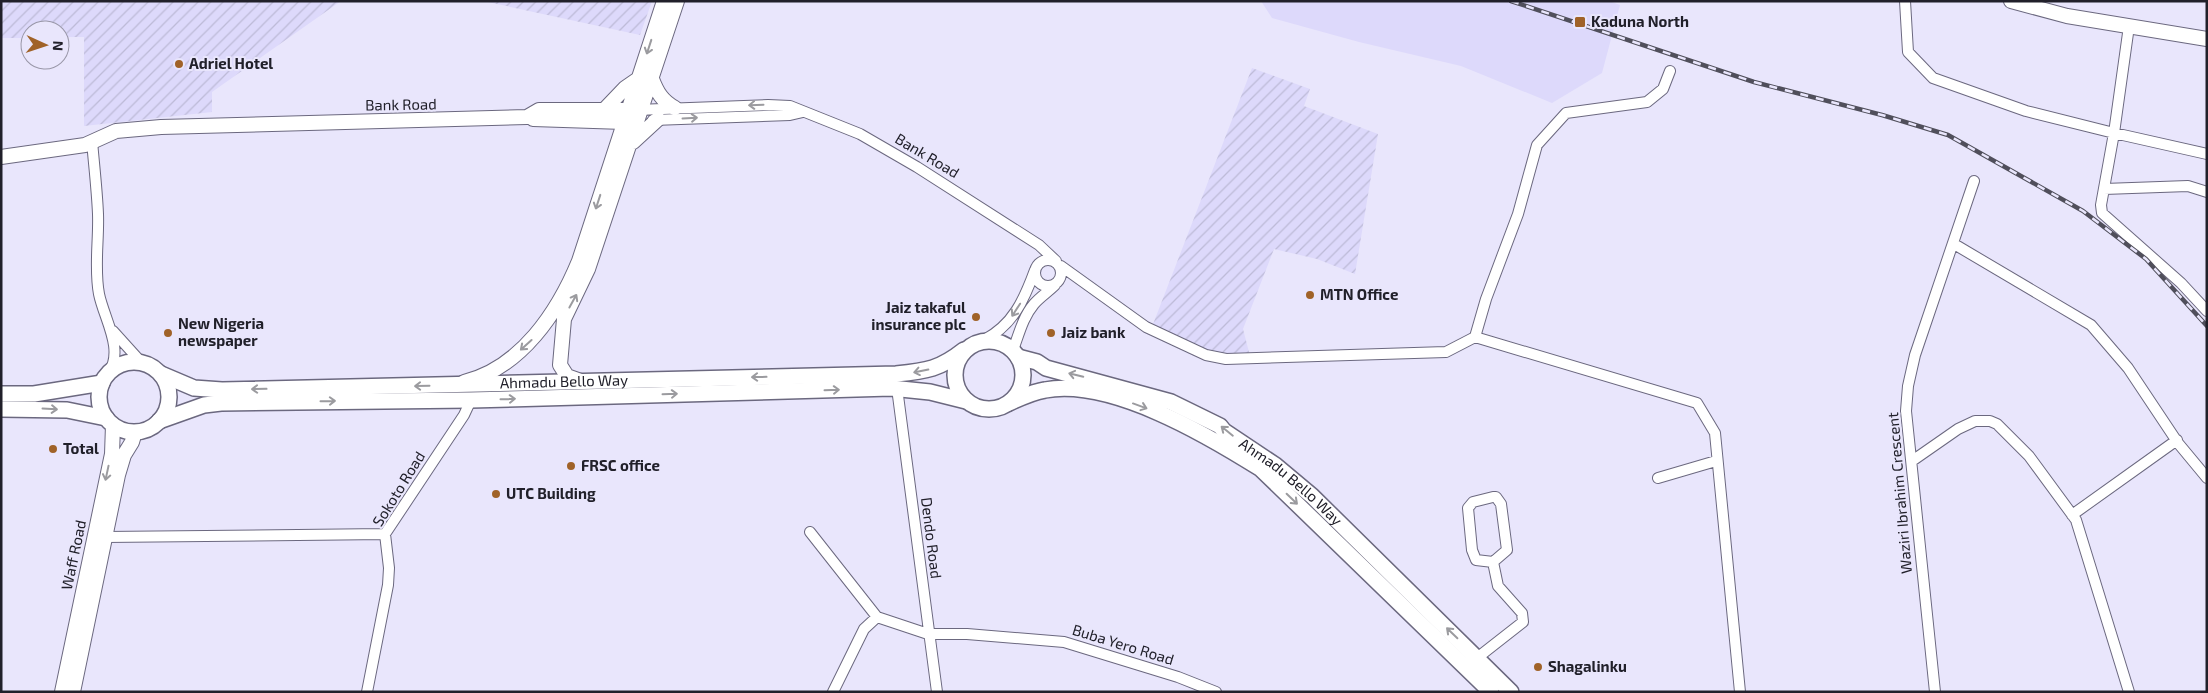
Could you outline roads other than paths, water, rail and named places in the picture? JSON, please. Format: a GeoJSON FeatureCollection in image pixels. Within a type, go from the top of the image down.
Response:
{"type":"FeatureCollection","features":[{"type":"Feature","properties":{"kind":"main road"},"geometry":{"type":"LineString","coordinates":[[984,340],[997,341],[1015,353],[1021,364],[1022,382],[1015,397],[1008,403],[990,409],[978,407],[966,401],[956,385],[954,376],[955,366],[964,350],[984,340]]}},
{"type":"Feature","properties":{"kind":"main road","name":"Ahmadu Bello Way"},"geometry":{"type":"LineString","coordinates":[[161,374],[183,385],[206,390],[896,374],[917,372],[948,363],[964,350]]}},
{"type":"Feature","properties":{"kind":"main road","name":"Ahmadu Bello Way"},"geometry":{"type":"LineString","coordinates":[[1015,353],[1046,368],[1171,402],[1220,426],[1224,431],[1274,465],[1312,496],[1511,692]]}},
{"type":"Feature","properties":{"kind":"main road"},"geometry":{"type":"LineString","coordinates":[[1,409],[67,410],[110,421],[124,430],[136,432],[147,430],[159,421],[165,413],[169,398],[167,383],[161,374],[152,366],[141,362],[129,362],[117,366],[105,378],[99,395],[101,407],[110,421]]}},
{"type":"Feature","properties":{"kind":"main road"},"geometry":{"type":"LineString","coordinates":[[1,394],[34,394],[105,378]]}},
{"type":"Feature","properties":{"kind":"main road","name":"Ahmadu Bello Way"},"geometry":{"type":"LineString","coordinates":[[159,421],[204,405],[221,403],[471,400],[897,388],[930,392],[966,401]]}},
{"type":"Feature","properties":{"kind":"main road","name":"Ahmadu Bello Way"},"geometry":{"type":"LineString","coordinates":[[1008,403],[1046,390],[1086,390],[1137,405],[1176,420],[1221,444],[1261,469],[1491,692]]}},
{"type":"Feature","properties":{"kind":"street"},"geometry":{"type":"LineString","coordinates":[[587,382],[567,376],[560,365],[562,330],[568,310],[588,269],[645,79],[664,1]]}},
{"type":"Feature","properties":{"kind":"street"},"geometry":{"type":"LineString","coordinates":[[624,144],[607,126],[601,116],[625,88],[645,79],[677,1]]}},
{"type":"Feature","properties":{"kind":"street"},"geometry":{"type":"LineString","coordinates":[[1905,1],[1908,52],[1933,78],[2026,111],[2207,154]]}},
{"type":"Feature","properties":{"kind":"street"},"geometry":{"type":"LineString","coordinates":[[2011,1],[2067,16],[2207,39]]}},
{"type":"Feature","properties":{"kind":"street"},"geometry":{"type":"LineString","coordinates":[[2129,26],[2114,133],[2101,205],[2102,213],[2181,283],[2207,311]]}},
{"type":"Feature","properties":{"kind":"street"},"geometry":{"type":"LineString","coordinates":[[1670,71],[1663,89],[1647,102],[1566,113],[1537,146],[1518,214],[1486,299],[1475,337],[1697,403],[1715,433],[1716,461],[1740,692]]}},
{"type":"Feature","properties":{"kind":"street"},"geometry":{"type":"LineString","coordinates":[[645,79],[657,94],[674,108]]}},
{"type":"Feature","properties":{"kind":"street","name":"Bank Road"},"geometry":{"type":"LineString","coordinates":[[633,116],[674,108],[790,106],[860,134],[917,167],[1029,238],[1059,264],[1146,327],[1206,355],[1226,359],[1446,352],[1475,337]]}},
{"type":"Feature","properties":{"kind":"street","name":"Bank Road"},"geometry":{"type":"LineString","coordinates":[[1,157],[85,144],[116,131],[161,127],[527,117],[538,110],[658,119],[790,115],[803,112]]}},
{"type":"Feature","properties":{"kind":"street"},"geometry":{"type":"LineString","coordinates":[[450,385],[474,379],[508,360],[546,324],[570,283],[624,144],[658,119]]}},
{"type":"Feature","properties":{"kind":"street"},"geometry":{"type":"LineString","coordinates":[[92,141],[98,213],[99,294],[113,341],[114,354],[113,366],[105,378]]}},
{"type":"Feature","properties":{"kind":"street","name":"Waziri Ibrahim Crescent"},"geometry":{"type":"LineString","coordinates":[[1935,692],[1906,411],[1908,386],[1915,355],[1974,181]]}},
{"type":"Feature","properties":{"kind":"street"},"geometry":{"type":"LineString","coordinates":[[2104,189],[2188,186],[2207,192]]}},
{"type":"Feature","properties":{"kind":"street"},"geometry":{"type":"LineString","coordinates":[[984,340],[1001,332],[1028,289],[1040,259],[1029,238]]}},
{"type":"Feature","properties":{"kind":"street"},"geometry":{"type":"LineString","coordinates":[[1954,244],[2091,325],[2128,368],[2178,441],[2207,478]]}},
{"type":"Feature","properties":{"kind":"street"},"geometry":{"type":"LineString","coordinates":[[1015,353],[1026,315],[1036,302],[1046,295],[1056,283],[1059,264],[1045,261],[1036,268],[1035,275],[1039,283],[1046,286],[1056,283],[1067,278],[1084,283]]}},
{"type":"Feature","properties":{"kind":"street"},"geometry":{"type":"LineString","coordinates":[[108,324],[130,353],[141,362]]}},
{"type":"Feature","properties":{"kind":"street","name":"Dendo Road"},"geometry":{"type":"LineString","coordinates":[[897,388],[937,692]]}},
{"type":"Feature","properties":{"kind":"street","name":"Sokoto Road"},"geometry":{"type":"LineString","coordinates":[[367,692],[388,585],[389,568],[385,534],[464,415],[471,400]]}},
{"type":"Feature","properties":{"kind":"street","name":"Waff Road"},"geometry":{"type":"LineString","coordinates":[[62,692],[112,454],[110,421]]}},
{"type":"Feature","properties":{"kind":"street"},"geometry":{"type":"LineString","coordinates":[[1912,462],[1958,430],[1975,421],[1990,421],[1997,424],[2028,456],[2074,518],[2129,692]]}},
{"type":"Feature","properties":{"kind":"street","name":"Waff Road"},"geometry":{"type":"LineString","coordinates":[[73,692],[104,537],[124,455],[136,432]]}},
{"type":"Feature","properties":{"kind":"street"},"geometry":{"type":"LineString","coordinates":[[2074,518],[2178,441]]}},
{"type":"Feature","properties":{"kind":"street"},"geometry":{"type":"LineString","coordinates":[[1658,478],[1716,461]]}},
{"type":"Feature","properties":{"kind":"street"},"geometry":{"type":"LineString","coordinates":[[1496,497],[1501,504],[1508,542],[1505,552],[1493,562],[1480,562],[1474,556],[1468,508],[1473,502],[1496,497]]}},
{"type":"Feature","properties":{"kind":"street"},"geometry":{"type":"LineString","coordinates":[[810,532],[877,617],[864,630],[833,692]]}},
{"type":"Feature","properties":{"kind":"street"},"geometry":{"type":"LineString","coordinates":[[104,537],[385,534]]}},
{"type":"Feature","properties":{"kind":"street"},"geometry":{"type":"LineString","coordinates":[[1477,658],[1523,622],[1522,613],[1498,586],[1494,578],[1493,562]]}},
{"type":"Feature","properties":{"kind":"street","name":"Buba Yero Road"},"geometry":{"type":"LineString","coordinates":[[877,617],[928,634],[967,634],[1064,642],[1178,677],[1216,692]]}},
{"type":"Feature","properties":{"kind":"railway"},"geometry":{"type":"LineString","coordinates":[[1511,1],[1754,82],[1882,115],[1948,135],[2083,211],[2146,259],[2207,326]]}},
{"type":"Feature","properties":{"kind":"place","name":"Kaduna North"},"geometry":{"type":"Point","coordinates":[1580,22]}},
{"type":"Feature","properties":{"kind":"place","name":"Adriel Hotel"},"geometry":{"type":"Point","coordinates":[179,64]}},
{"type":"Feature","properties":{"kind":"place","name":"MTN Office"},"geometry":{"type":"Point","coordinates":[1310,295]}},
{"type":"Feature","properties":{"kind":"place","name":"Jaiz takaful insurance plc"},"geometry":{"type":"Point","coordinates":[976,317]}},
{"type":"Feature","properties":{"kind":"place","name":"New Nigeria newspaper"},"geometry":{"type":"Point","coordinates":[168,333]}},
{"type":"Feature","properties":{"kind":"place","name":"Jaiz bank"},"geometry":{"type":"Point","coordinates":[1051,333]}},
{"type":"Feature","properties":{"kind":"place","name":"Total"},"geometry":{"type":"Point","coordinates":[53,449]}},
{"type":"Feature","properties":{"kind":"place","name":"FRSC office"},"geometry":{"type":"Point","coordinates":[571,466]}},
{"type":"Feature","properties":{"kind":"place","name":"UTC Building"},"geometry":{"type":"Point","coordinates":[496,494]}},
{"type":"Feature","properties":{"kind":"place","name":"Shagalinku"},"geometry":{"type":"Point","coordinates":[1538,667]}}]}
